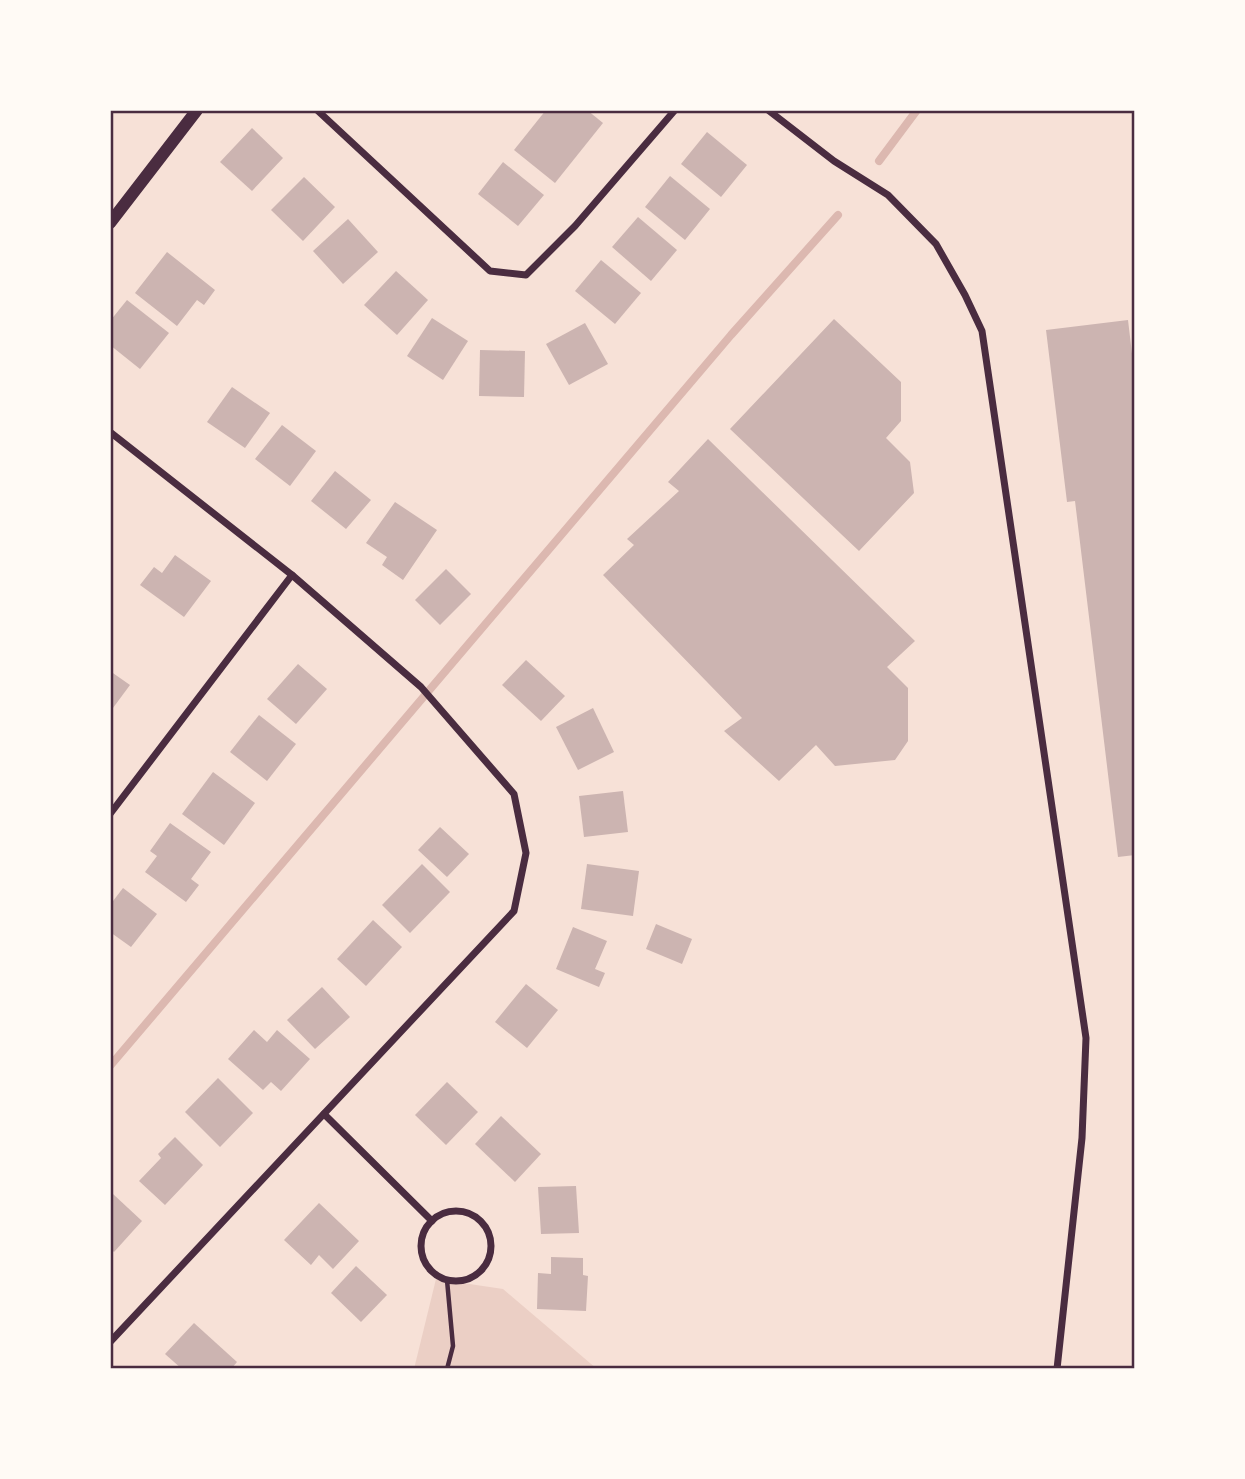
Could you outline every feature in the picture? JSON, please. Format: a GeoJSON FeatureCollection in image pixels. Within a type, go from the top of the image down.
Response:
{"type":"FeatureCollection","features":[{"type":"Feature","properties":{"kind":"street"},"geometry":{"type":"LineString","coordinates":[[110,223],[197,110]]}},
{"type":"Feature","properties":{"kind":"street"},"geometry":{"type":"LineString","coordinates":[[317,110],[490,271],[527,275],[575,226],[675,110]]}},
{"type":"Feature","properties":{"kind":"street"},"geometry":{"type":"LineString","coordinates":[[768,110],[834,161],[888,195],[936,244],[982,331],[1086,1038],[1082,1138],[1057,1369]]}},
{"type":"Feature","properties":{"kind":"street"},"geometry":{"type":"LineString","coordinates":[[110,432],[292,575],[421,687],[514,794],[526,853],[514,911],[110,1342]]}},
{"type":"Feature","properties":{"kind":"street"},"geometry":{"type":"LineString","coordinates":[[110,814],[292,575]]}},
{"type":"Feature","properties":{"kind":"street"},"geometry":{"type":"LineString","coordinates":[[324,1114],[432,1221]]}},
{"type":"Feature","properties":{"kind":"street"},"geometry":{"type":"LineString","coordinates":[[454,1211],[465,1213],[485,1226],[490,1237],[491,1250],[481,1271],[471,1278],[447,1280],[437,1276],[424,1260],[422,1239],[432,1221],[442,1214],[454,1211]]}},
{"type":"Feature","properties":{"kind":"path"},"geometry":{"type":"LineString","coordinates":[[447,1280],[453,1346],[447,1369]]}},
{"type":"Feature","properties":{"kind":"shaded area"},"geometry":{"type":"Polygon","coordinates":[[[436,1279],[503,1289],[597,1369],[414,1369],[436,1279]]]}},
{"type":"Feature","properties":{"kind":"building"},"geometry":{"type":"Polygon","coordinates":[[[546,110],[587,110],[603,123],[555,183],[514,150],[546,110]]]}},
{"type":"Feature","properties":{"kind":"building"},"geometry":{"type":"Polygon","coordinates":[[[252,128],[283,158],[252,191],[220,162],[252,128]]]}},
{"type":"Feature","properties":{"kind":"building"},"geometry":{"type":"Polygon","coordinates":[[[707,132],[747,165],[721,197],[681,164],[707,132]]]}},
{"type":"Feature","properties":{"kind":"building"},"geometry":{"type":"Polygon","coordinates":[[[503,162],[544,195],[518,226],[478,194],[503,162]]]}},
{"type":"Feature","properties":{"kind":"building"},"geometry":{"type":"Polygon","coordinates":[[[670,176],[710,209],[685,240],[645,207],[670,176]]]}},
{"type":"Feature","properties":{"kind":"building"},"geometry":{"type":"Polygon","coordinates":[[[304,177],[335,207],[303,241],[271,210],[304,177]]]}},
{"type":"Feature","properties":{"kind":"building"},"geometry":{"type":"Polygon","coordinates":[[[638,217],[677,250],[651,281],[612,247],[638,217]]]}},
{"type":"Feature","properties":{"kind":"building"},"geometry":{"type":"Polygon","coordinates":[[[348,219],[378,252],[343,284],[313,251],[348,219]]]}},
{"type":"Feature","properties":{"kind":"building"},"geometry":{"type":"Polygon","coordinates":[[[167,252],[215,290],[204,305],[197,300],[177,326],[135,293],[167,252]]]}},
{"type":"Feature","properties":{"kind":"building"},"geometry":{"type":"Polygon","coordinates":[[[601,260],[641,293],[615,324],[575,291],[601,260]]]}},
{"type":"Feature","properties":{"kind":"building"},"geometry":{"type":"Polygon","coordinates":[[[396,271],[428,300],[397,335],[364,305],[396,271]]]}},
{"type":"Feature","properties":{"kind":"building"},"geometry":{"type":"Polygon","coordinates":[[[127,300],[169,333],[140,369],[110,345],[110,321],[127,300]]]}},
{"type":"Feature","properties":{"kind":"building"},"geometry":{"type":"Polygon","coordinates":[[[432,318],[468,341],[443,380],[407,356],[432,318]]]}},
{"type":"Feature","properties":{"kind":"building"},"geometry":{"type":"Polygon","coordinates":[[[834,319],[901,382],[901,421],[886,438],[910,462],[914,493],[859,551],[730,429],[834,319]]]}},
{"type":"Feature","properties":{"kind":"building"},"geometry":{"type":"Polygon","coordinates":[[[1128,320],[1135,379],[1135,855],[1118,857],[1075,501],[1067,502],[1046,330],[1128,320]]]}},
{"type":"Feature","properties":{"kind":"building"},"geometry":{"type":"Polygon","coordinates":[[[585,323],[608,364],[569,385],[546,344],[585,323]]]}},
{"type":"Feature","properties":{"kind":"building"},"geometry":{"type":"Polygon","coordinates":[[[480,350],[525,351],[524,397],[479,396],[480,350]]]}},
{"type":"Feature","properties":{"kind":"building"},"geometry":{"type":"Polygon","coordinates":[[[232,387],[270,413],[245,448],[207,422],[232,387]]]}},
{"type":"Feature","properties":{"kind":"building"},"geometry":{"type":"Polygon","coordinates":[[[282,425],[316,451],[290,486],[255,459],[282,425]]]}},
{"type":"Feature","properties":{"kind":"building"},"geometry":{"type":"Polygon","coordinates":[[[708,439],[915,641],[887,667],[908,688],[908,741],[895,760],[835,766],[816,745],[779,781],[724,731],[742,718],[603,575],[634,545],[627,539],[679,491],[668,482],[708,439]]]}},
{"type":"Feature","properties":{"kind":"building"},"geometry":{"type":"Polygon","coordinates":[[[335,471],[371,500],[346,529],[311,501],[335,471]]]}},
{"type":"Feature","properties":{"kind":"building"},"geometry":{"type":"Polygon","coordinates":[[[395,502],[437,530],[403,580],[382,565],[387,557],[366,543],[395,502]]]}},
{"type":"Feature","properties":{"kind":"building"},"geometry":{"type":"Polygon","coordinates":[[[175,555],[211,581],[184,617],[140,585],[154,567],[162,573],[175,555]]]}},
{"type":"Feature","properties":{"kind":"building"},"geometry":{"type":"Polygon","coordinates":[[[446,569],[471,594],[440,625],[415,600],[446,569]]]}},
{"type":"Feature","properties":{"kind":"building"},"geometry":{"type":"Polygon","coordinates":[[[526,660],[565,696],[541,721],[502,685],[526,660]]]}},
{"type":"Feature","properties":{"kind":"building"},"geometry":{"type":"Polygon","coordinates":[[[298,664],[327,689],[296,724],[267,699],[298,664]]]}},
{"type":"Feature","properties":{"kind":"building"},"geometry":{"type":"Polygon","coordinates":[[[110,671],[130,685],[110,712],[110,671]]]}},
{"type":"Feature","properties":{"kind":"building"},"geometry":{"type":"Polygon","coordinates":[[[593,708],[614,752],[578,770],[556,727],[593,708]]]}},
{"type":"Feature","properties":{"kind":"building"},"geometry":{"type":"Polygon","coordinates":[[[259,715],[296,744],[267,781],[230,752],[259,715]]]}},
{"type":"Feature","properties":{"kind":"building"},"geometry":{"type":"Polygon","coordinates":[[[213,772],[255,803],[224,845],[182,814],[213,772]]]}},
{"type":"Feature","properties":{"kind":"building"},"geometry":{"type":"Polygon","coordinates":[[[623,791],[628,832],[584,837],[579,796],[623,791]]]}},
{"type":"Feature","properties":{"kind":"building"},"geometry":{"type":"Polygon","coordinates":[[[170,823],[211,852],[191,879],[199,885],[186,902],[145,872],[157,856],[150,851],[170,823]]]}},
{"type":"Feature","properties":{"kind":"building"},"geometry":{"type":"Polygon","coordinates":[[[440,827],[469,854],[447,877],[418,850],[440,827]]]}},
{"type":"Feature","properties":{"kind":"building"},"geometry":{"type":"Polygon","coordinates":[[[422,864],[450,892],[410,933],[382,905],[422,864]]]}},
{"type":"Feature","properties":{"kind":"building"},"geometry":{"type":"Polygon","coordinates":[[[587,864],[639,871],[633,916],[581,909],[587,864]]]}},
{"type":"Feature","properties":{"kind":"building"},"geometry":{"type":"Polygon","coordinates":[[[123,888],[157,914],[131,947],[110,932],[110,905],[123,888]]]}},
{"type":"Feature","properties":{"kind":"building"},"geometry":{"type":"Polygon","coordinates":[[[373,920],[402,947],[366,986],[337,959],[373,920]]]}},
{"type":"Feature","properties":{"kind":"building"},"geometry":{"type":"Polygon","coordinates":[[[656,924],[692,939],[682,964],[646,949],[656,924]]]}},
{"type":"Feature","properties":{"kind":"building"},"geometry":{"type":"Polygon","coordinates":[[[573,927],[607,941],[595,969],[605,973],[599,987],[556,969],[573,927]]]}},
{"type":"Feature","properties":{"kind":"building"},"geometry":{"type":"Polygon","coordinates":[[[526,984],[558,1010],[527,1048],[495,1022],[526,984]]]}},
{"type":"Feature","properties":{"kind":"building"},"geometry":{"type":"Polygon","coordinates":[[[322,987],[350,1017],[315,1049],[287,1020],[322,987]]]}},
{"type":"Feature","properties":{"kind":"building"},"geometry":{"type":"Polygon","coordinates":[[[254,1030],[267,1042],[277,1030],[310,1059],[281,1091],[271,1082],[263,1090],[228,1059],[254,1030]]]}},
{"type":"Feature","properties":{"kind":"building"},"geometry":{"type":"Polygon","coordinates":[[[218,1078],[253,1113],[220,1147],[185,1112],[218,1078]]]}},
{"type":"Feature","properties":{"kind":"building"},"geometry":{"type":"Polygon","coordinates":[[[447,1082],[478,1112],[446,1145],[415,1115],[447,1082]]]}},
{"type":"Feature","properties":{"kind":"building"},"geometry":{"type":"Polygon","coordinates":[[[501,1116],[541,1154],[515,1182],[475,1144],[501,1116]]]}},
{"type":"Feature","properties":{"kind":"building"},"geometry":{"type":"Polygon","coordinates":[[[175,1137],[203,1165],[165,1205],[139,1181],[161,1158],[158,1154],[175,1137]]]}},
{"type":"Feature","properties":{"kind":"building"},"geometry":{"type":"Polygon","coordinates":[[[576,1186],[579,1233],[541,1234],[538,1187],[576,1186]]]}},
{"type":"Feature","properties":{"kind":"building"},"geometry":{"type":"Polygon","coordinates":[[[113,1194],[142,1221],[114,1252],[110,1248],[110,1197],[113,1194]]]}},
{"type":"Feature","properties":{"kind":"building"},"geometry":{"type":"Polygon","coordinates":[[[319,1203],[359,1241],[333,1269],[319,1255],[311,1265],[284,1240],[319,1203]]]}},
{"type":"Feature","properties":{"kind":"building"},"geometry":{"type":"Polygon","coordinates":[[[551,1257],[583,1258],[583,1275],[588,1276],[586,1311],[537,1309],[538,1273],[551,1274],[551,1257]]]}},
{"type":"Feature","properties":{"kind":"building"},"geometry":{"type":"Polygon","coordinates":[[[356,1266],[387,1295],[361,1322],[331,1293],[356,1266]]]}},
{"type":"Feature","properties":{"kind":"building"},"geometry":{"type":"Polygon","coordinates":[[[194,1323],[237,1362],[231,1369],[182,1369],[165,1354],[194,1323]]]}},
{"type":"Feature","properties":{"kind":"waterway"},"geometry":{"type":"LineString","coordinates":[[879,161],[917,110]]}},
{"type":"Feature","properties":{"kind":"waterway"},"geometry":{"type":"LineString","coordinates":[[110,1066],[731,335],[838,215]]}}]}
